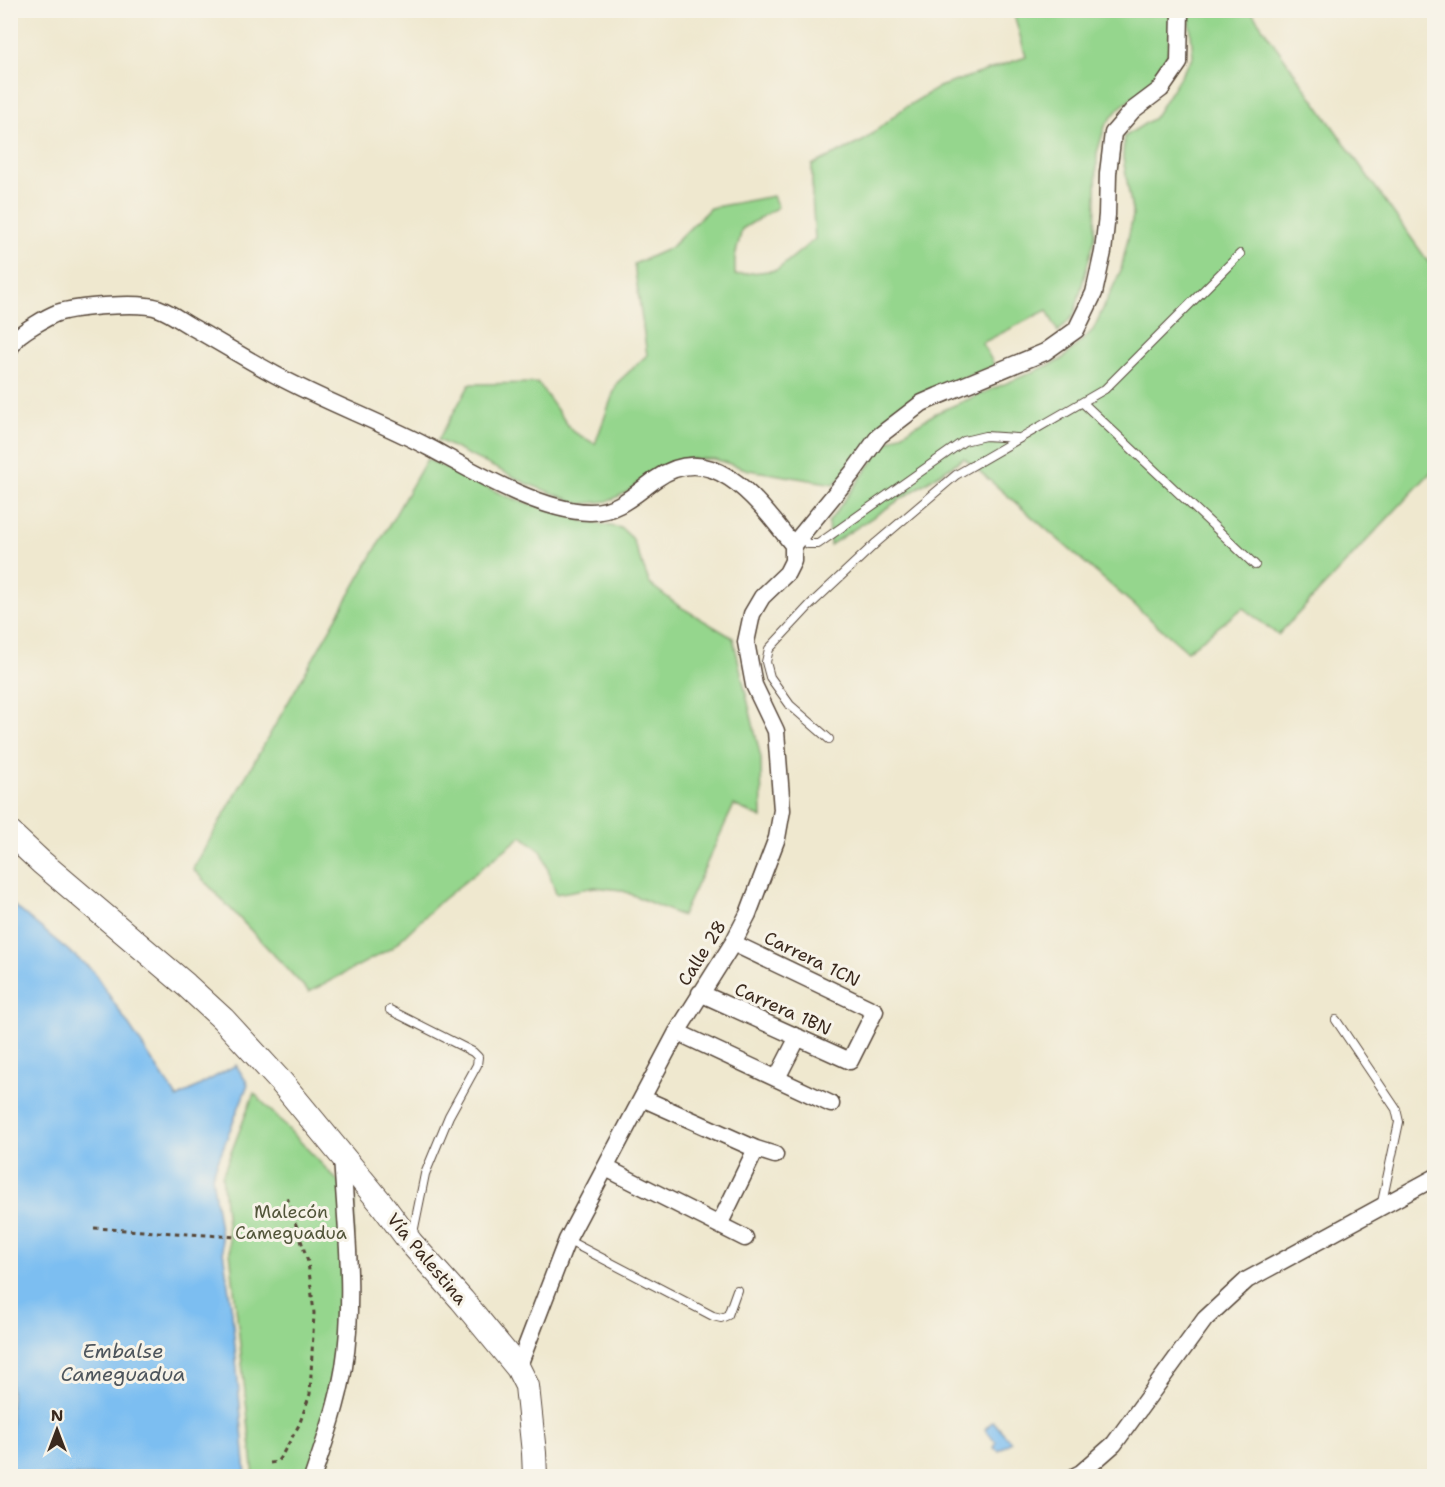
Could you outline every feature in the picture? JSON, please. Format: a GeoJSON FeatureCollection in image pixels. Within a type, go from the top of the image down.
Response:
{"type":"FeatureCollection","features":[{"type":"Feature","properties":{"kind":"main road","name":"Vía Palestina"},"geometry":{"type":"LineString","coordinates":[[10,833],[223,1019],[236,1036],[282,1083],[411,1243],[518,1368],[527,1386],[535,1476]]}},
{"type":"Feature","properties":{"kind":"street"},"geometry":{"type":"LineString","coordinates":[[10,348],[15,338],[56,313],[115,305],[159,308],[276,375],[424,445],[502,485],[549,504],[589,512],[604,511],[620,505],[672,470],[687,466],[700,466],[734,480],[797,541],[879,436],[903,417],[922,403],[1045,352],[1076,330],[1094,293],[1103,252],[1113,133],[1133,110],[1161,88],[1179,63],[1180,10]]}},
{"type":"Feature","properties":{"kind":"street","name":"Calle 28"},"geometry":{"type":"LineString","coordinates":[[518,1368],[567,1240],[677,1032],[733,943],[747,914],[777,837],[782,810],[776,731],[754,685],[746,642],[752,614],[762,597],[787,573],[793,561],[797,541]]}},
{"type":"Feature","properties":{"kind":"street","name":"Carrera 1CN"},"geometry":{"type":"LineString","coordinates":[[733,943],[875,1011],[850,1061]]}},
{"type":"Feature","properties":{"kind":"street","name":"Carrera 1BN"},"geometry":{"type":"LineString","coordinates":[[700,993],[850,1061]]}},
{"type":"Feature","properties":{"kind":"street"},"geometry":{"type":"LineString","coordinates":[[677,1032],[831,1104]]}},
{"type":"Feature","properties":{"kind":"street"},"geometry":{"type":"LineString","coordinates":[[777,1078],[798,1037]]}},
{"type":"Feature","properties":{"kind":"street"},"geometry":{"type":"LineString","coordinates":[[642,1098],[756,1149],[775,1155]]}},
{"type":"Feature","properties":{"kind":"street"},"geometry":{"type":"LineString","coordinates":[[720,1225],[756,1149]]}},
{"type":"Feature","properties":{"kind":"street"},"geometry":{"type":"LineString","coordinates":[[313,1476],[330,1424],[344,1368],[349,1328],[350,1276],[342,1157]]}},
{"type":"Feature","properties":{"kind":"street"},"geometry":{"type":"LineString","coordinates":[[606,1168],[745,1238]]}},
{"type":"Feature","properties":{"kind":"street"},"geometry":{"type":"LineString","coordinates":[[1075,1476],[1082,1473],[1114,1444],[1205,1319],[1246,1280],[1434,1178]]}},
{"type":"Feature","properties":{"kind":"lane"},"geometry":{"type":"LineString","coordinates":[[829,739],[790,705],[770,677],[766,663],[769,649],[811,604],[884,535],[956,475],[1106,388],[1240,255]]}},
{"type":"Feature","properties":{"kind":"lane"},"geometry":{"type":"LineString","coordinates":[[1083,403],[1255,565]]}},
{"type":"Feature","properties":{"kind":"lane"},"geometry":{"type":"LineString","coordinates":[[797,541],[818,544],[964,441],[985,436],[1017,438]]}},
{"type":"Feature","properties":{"kind":"lane"},"geometry":{"type":"LineString","coordinates":[[390,1010],[473,1052],[478,1057],[477,1065],[449,1116],[425,1174],[411,1243]]}},
{"type":"Feature","properties":{"kind":"lane"},"geometry":{"type":"LineString","coordinates":[[1336,1020],[1396,1109],[1399,1122],[1381,1207]]}},
{"type":"Feature","properties":{"kind":"lane"},"geometry":{"type":"LineString","coordinates":[[567,1240],[713,1316],[721,1318],[728,1316],[737,1290]]}},
{"type":"Feature","properties":{"kind":"path"},"geometry":{"type":"LineString","coordinates":[[1434,189],[1431,207],[1434,236]]}},
{"type":"Feature","properties":{"kind":"path"},"geometry":{"type":"LineString","coordinates":[[270,1463],[277,1462],[282,1455],[299,1425],[310,1394],[314,1313],[308,1262],[287,1197]]}},
{"type":"Feature","properties":{"kind":"path"},"geometry":{"type":"LineString","coordinates":[[94,1228],[237,1237],[300,1236]]}},
{"type":"Feature","properties":{"kind":"green space"},"geometry":{"type":"Polygon","coordinates":[[[1013,11],[1171,11],[1169,47],[1165,64],[1139,93],[1119,108],[1105,126],[1097,153],[1095,237],[1074,315],[1058,332],[1047,310],[982,343],[995,366],[941,386],[912,403],[834,484],[749,470],[714,459],[683,459],[654,469],[629,491],[609,501],[581,504],[528,484],[438,440],[470,384],[538,383],[572,431],[595,444],[617,383],[647,355],[634,264],[670,248],[710,208],[773,196],[778,207],[742,229],[735,257],[735,275],[777,270],[815,239],[812,165],[863,141],[904,108],[939,87],[1026,57],[1013,11]]]}},
{"type":"Feature","properties":{"kind":"green space"},"geometry":{"type":"Polygon","coordinates":[[[1189,11],[1251,11],[1434,270],[1434,469],[1278,635],[1243,608],[1187,651],[964,458],[830,545],[828,523],[885,444],[936,413],[1061,360],[1093,330],[1121,270],[1133,216],[1123,158],[1124,137],[1154,118],[1193,56],[1189,11]]]}},
{"type":"Feature","properties":{"kind":"green space"},"geometry":{"type":"Polygon","coordinates":[[[427,459],[506,496],[583,521],[621,528],[632,538],[650,584],[679,606],[733,638],[761,758],[762,818],[734,805],[682,916],[621,890],[595,887],[556,894],[542,852],[522,836],[442,900],[392,948],[309,992],[193,869],[427,459]]]}},
{"type":"Feature","properties":{"kind":"green space","name":"Malecón Cameguadua"},"geometry":{"type":"Polygon","coordinates":[[[254,1093],[355,1199],[343,1389],[326,1476],[254,1476],[222,1176],[254,1093]]]}},
{"type":"Feature","properties":{"kind":"water","name":"Embalse Cameguadua"},"geometry":{"type":"Polygon","coordinates":[[[11,903],[93,971],[177,1098],[236,1065],[248,1084],[212,1176],[232,1312],[246,1476],[11,1476],[11,903]]]}},
{"type":"Feature","properties":{"kind":"water"},"geometry":{"type":"Polygon","coordinates":[[[993,1421],[1011,1442],[999,1451],[994,1448],[996,1442],[985,1429],[993,1421]]]}}]}
